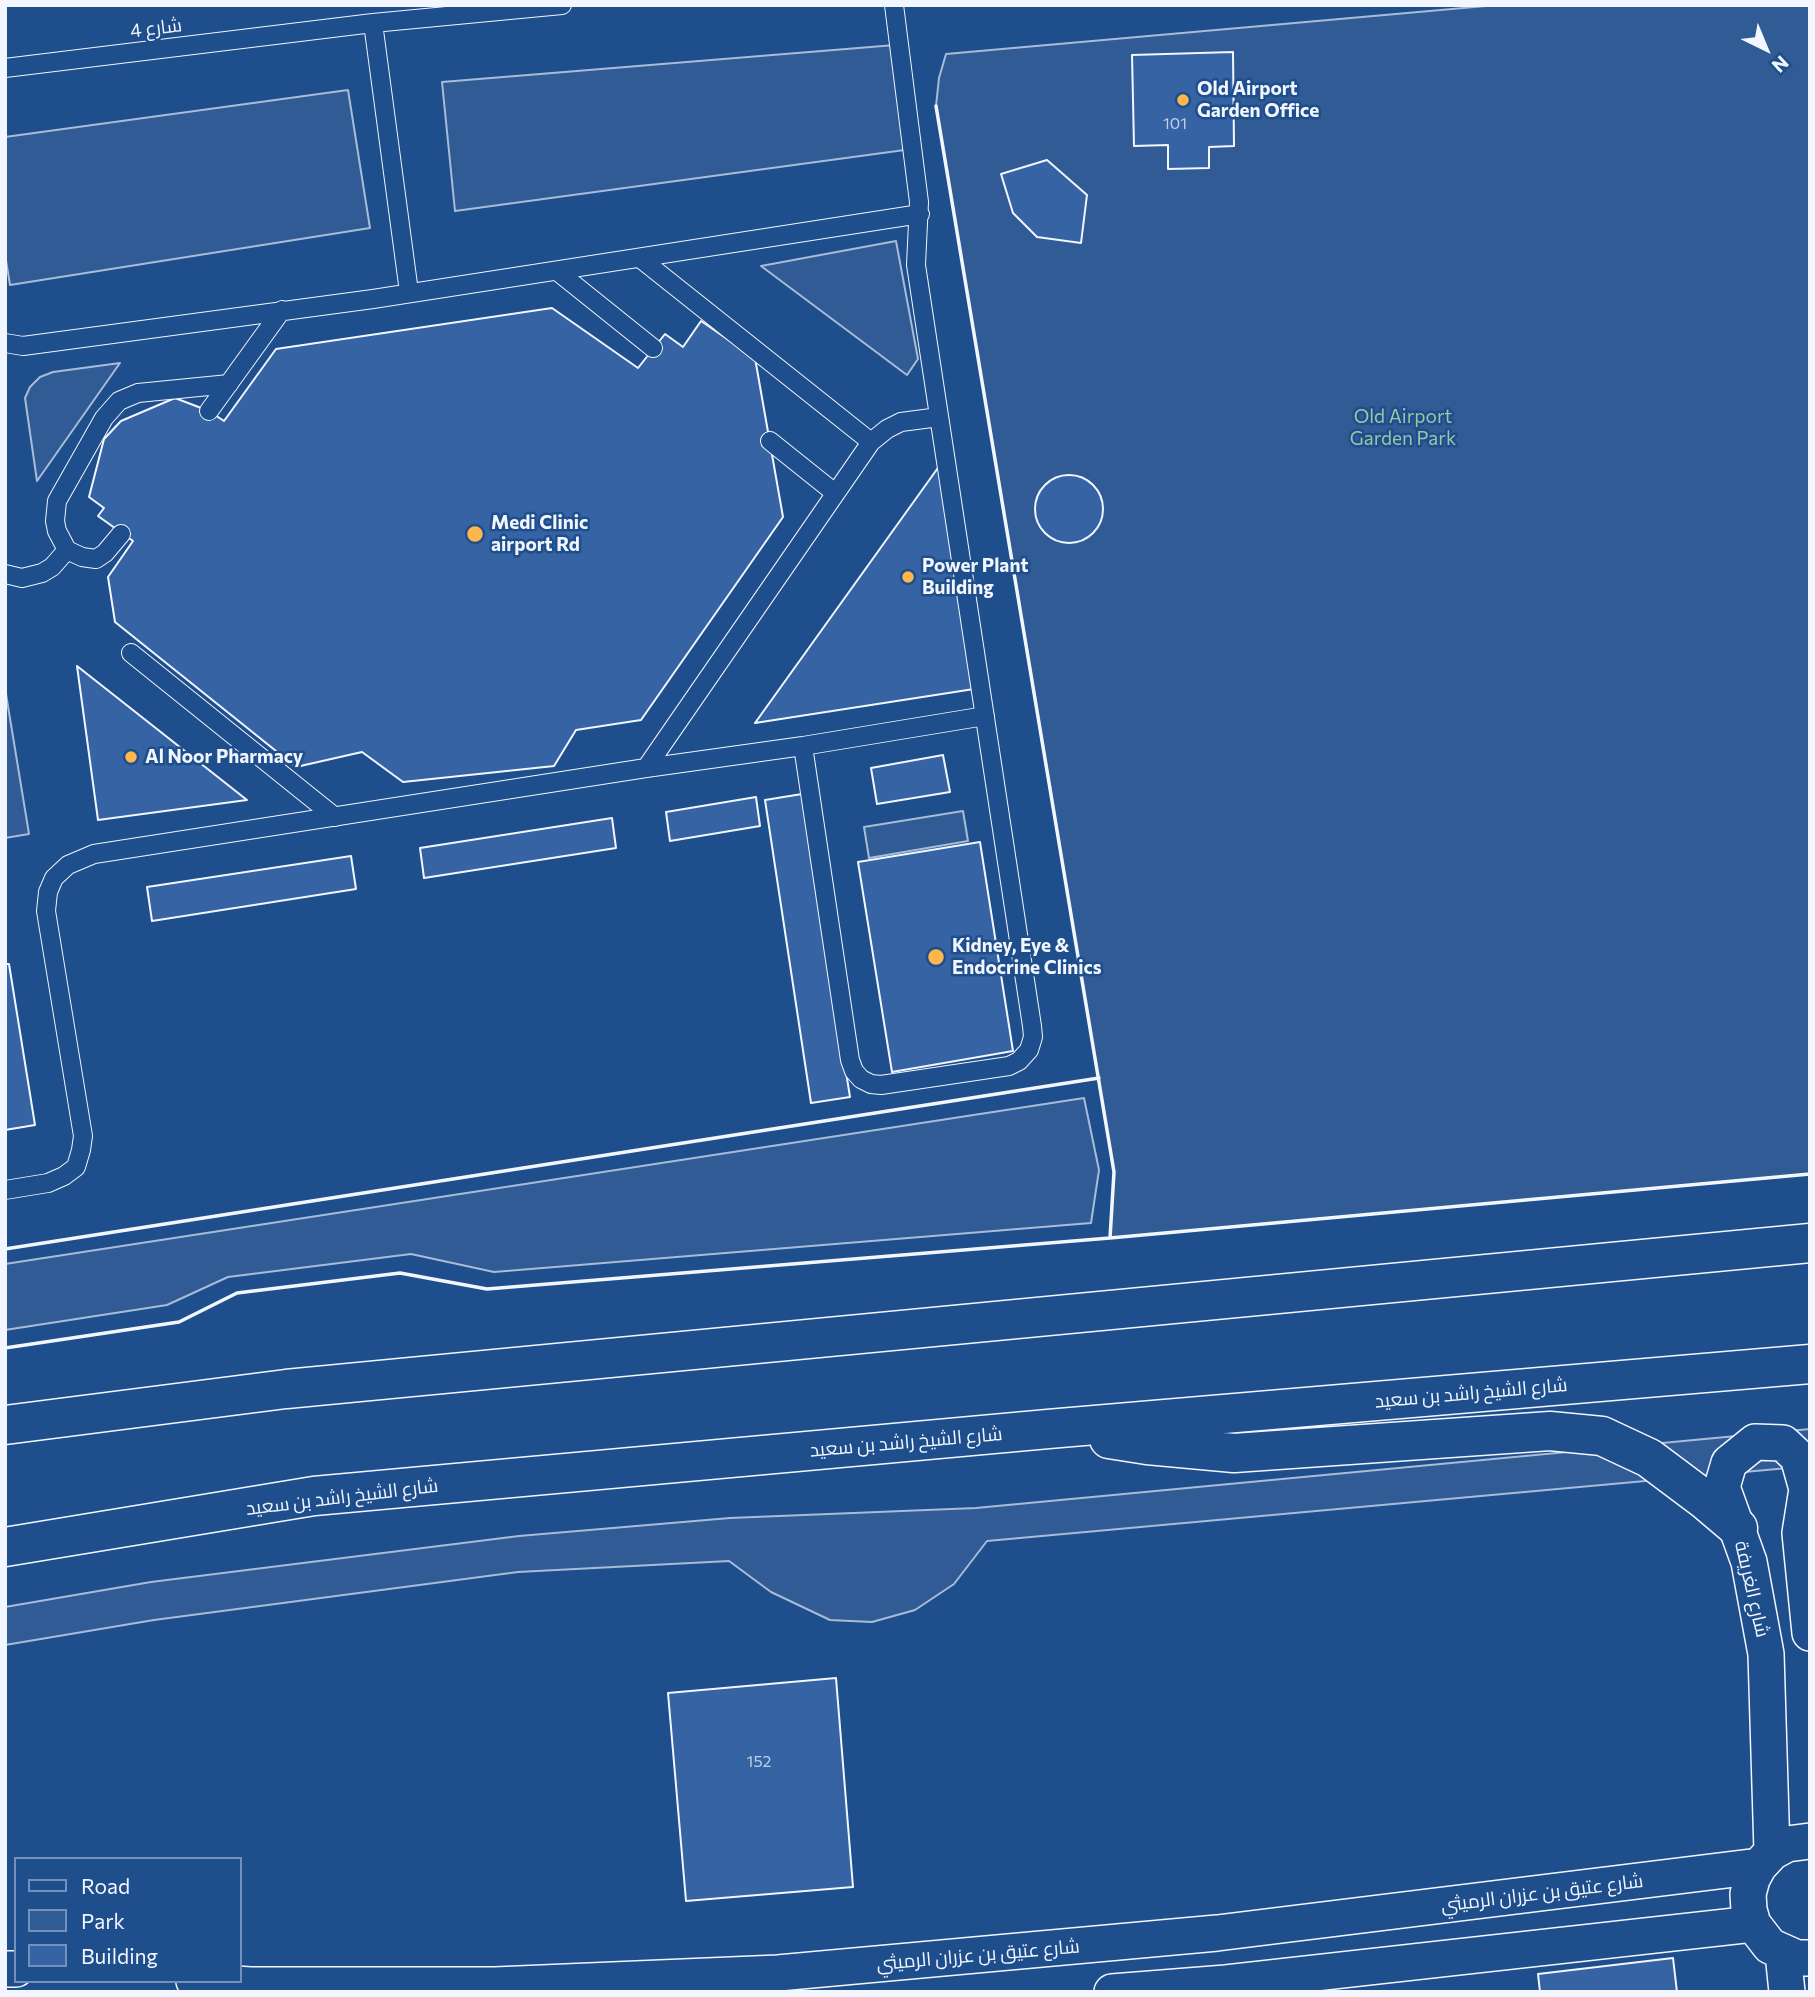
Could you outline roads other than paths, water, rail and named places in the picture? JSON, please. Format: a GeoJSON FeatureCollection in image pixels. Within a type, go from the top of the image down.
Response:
{"type":"FeatureCollection","features":[{"type":"Feature","properties":{"kind":"main road"},"geometry":{"type":"LineString","coordinates":[[5,1425],[314,1386],[1810,1243]]}},
{"type":"Feature","properties":{"kind":"main road","name":"شارع الشيخ راشد بن سعيد"},"geometry":{"type":"LineString","coordinates":[[5,1547],[314,1496],[1048,1429],[1810,1364]]}},
{"type":"Feature","properties":{"kind":"main road"},"geometry":{"type":"LineString","coordinates":[[1048,1429],[1147,1445],[1234,1453],[1550,1431],[1602,1436],[1649,1458],[1738,1528]]}},
{"type":"Feature","properties":{"kind":"street","name":"شارع الغريفة"},"geometry":{"type":"LineString","coordinates":[[1754,1924],[1749,1910],[1748,1894],[1752,1879],[1765,1859],[1766,1654],[1749,1562],[1722,1487],[1729,1463],[1755,1443],[1783,1443],[1798,1457],[1807,1489],[1800,1533],[1806,1567],[1810,1633]]}},
{"type":"Feature","properties":{"kind":"street","name":"شارع عتيق بن عزران الرميثي"},"geometry":{"type":"LineString","coordinates":[[222,1983],[495,1985],[778,1973],[1217,1933],[1765,1859],[1787,1843],[1810,1840]]}},
{"type":"Feature","properties":{"kind":"street"},"geometry":{"type":"LineString","coordinates":[[1112,1992],[1226,1983],[1754,1924],[1770,1946],[1796,1956],[1787,1992]]}},
{"type":"Feature","properties":{"kind":"lane","name":"شارع 4"},"geometry":{"type":"LineString","coordinates":[[5,68],[373,23],[562,5]]}},
{"type":"Feature","properties":{"kind":"lane"},"geometry":{"type":"LineString","coordinates":[[803,746],[850,1060],[854,1071],[861,1079],[881,1085],[1009,1066],[1019,1062],[1029,1050],[1033,1037],[1032,1026],[916,265],[920,214],[894,5]]}},
{"type":"Feature","properties":{"kind":"lane"},"geometry":{"type":"LineString","coordinates":[[373,23],[409,292]]}},
{"type":"Feature","properties":{"kind":"lane"},"geometry":{"type":"LineString","coordinates":[[5,344],[23,346],[557,271],[920,214]]}},
{"type":"Feature","properties":{"kind":"lane"},"geometry":{"type":"LineString","coordinates":[[641,259],[871,442]]}},
{"type":"Feature","properties":{"kind":"lane"},"geometry":{"type":"LineString","coordinates":[[557,271],[653,348]]}},
{"type":"Feature","properties":{"kind":"lane"},"geometry":{"type":"LineString","coordinates":[[209,411],[282,310]]}},
{"type":"Feature","properties":{"kind":"lane"},"geometry":{"type":"LineString","coordinates":[[121,534],[105,554],[96,559],[82,557],[67,550],[57,531],[54,511],[57,500],[111,409],[119,401],[138,393],[229,384]]}},
{"type":"Feature","properties":{"kind":"lane"},"geometry":{"type":"LineString","coordinates":[[646,768],[871,442],[901,422],[939,417]]}},
{"type":"Feature","properties":{"kind":"lane"},"geometry":{"type":"LineString","coordinates":[[770,441],[835,493]]}},
{"type":"Feature","properties":{"kind":"lane"},"geometry":{"type":"LineString","coordinates":[[5,574],[22,578],[42,573],[52,568],[67,550]]}},
{"type":"Feature","properties":{"kind":"lane"},"geometry":{"type":"LineString","coordinates":[[131,653],[335,817]]}},
{"type":"Feature","properties":{"kind":"lane"},"geometry":{"type":"LineString","coordinates":[[5,1190],[48,1183],[64,1176],[76,1167],[81,1150],[83,1136],[47,911],[48,892],[54,878],[68,865],[94,854],[985,716]]}},
{"type":"Feature","properties":{"kind":"place","name":"Old Airport Garden Office"},"geometry":{"type":"Point","coordinates":[1183,100]}},
{"type":"Feature","properties":{"kind":"place","name":"Medi Clinic airport Rd"},"geometry":{"type":"Point","coordinates":[475,534]}},
{"type":"Feature","properties":{"kind":"place","name":"Power Plant Building"},"geometry":{"type":"Point","coordinates":[908,577]}},
{"type":"Feature","properties":{"kind":"place","name":"Al Noor Pharmacy"},"geometry":{"type":"Point","coordinates":[131,757]}},
{"type":"Feature","properties":{"kind":"place","name":"Kidney, Eye & Endocrine Clinics"},"geometry":{"type":"Point","coordinates":[936,957]}},
{"type":"Feature","properties":{"kind":"park label","name":"Old Airport Garden Park"},"geometry":{"type":"Point","coordinates":[1403,428]}}]}
